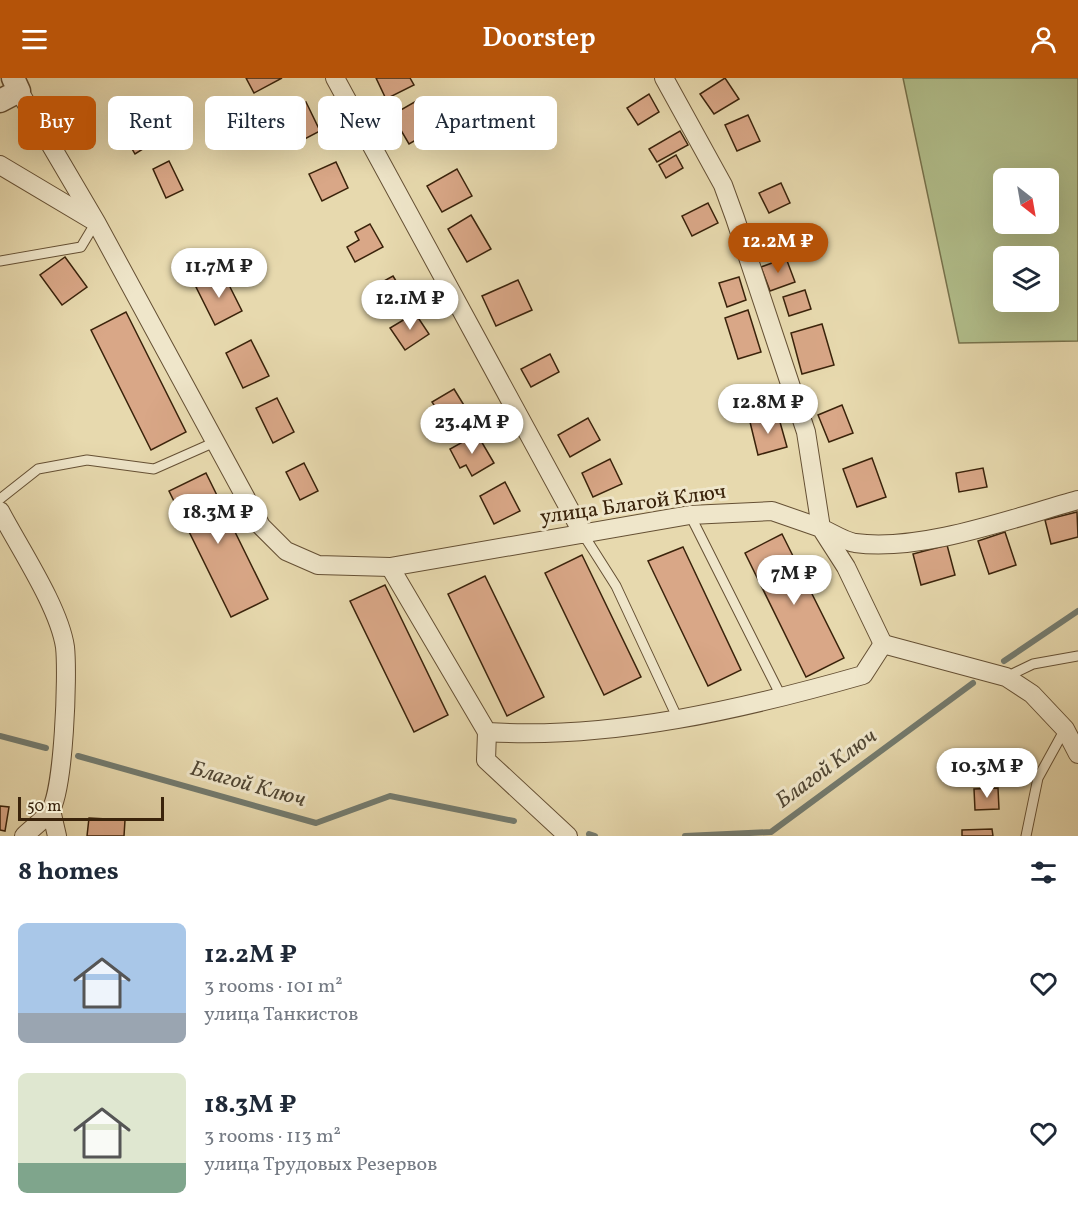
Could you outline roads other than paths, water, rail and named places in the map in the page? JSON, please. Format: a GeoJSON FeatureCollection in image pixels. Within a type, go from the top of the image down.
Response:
{"type":"FeatureCollection","features":[{"type":"Feature","properties":{"kind":"street"},"geometry":{"type":"LineString","coordinates":[[335,78],[583,534]]}},
{"type":"Feature","properties":{"kind":"street"},"geometry":{"type":"LineString","coordinates":[[664,78],[723,184],[806,432],[821,528],[846,567],[883,644],[1006,677],[1032,694],[1065,729],[1078,754]]}},
{"type":"Feature","properties":{"kind":"street"},"geometry":{"type":"LineString","coordinates":[[11,90],[96,222],[215,442]]}},
{"type":"Feature","properties":{"kind":"street"},"geometry":{"type":"LineString","coordinates":[[0,165],[96,222]]}},
{"type":"Feature","properties":{"kind":"street","name":"улица Благой Ключ"},"geometry":{"type":"LineString","coordinates":[[215,442],[261,526],[285,551],[318,565],[390,567],[690,515],[772,512],[821,528],[853,543],[885,544],[942,537],[1078,500]]}},
{"type":"Feature","properties":{"kind":"street"},"geometry":{"type":"LineString","coordinates":[[0,511],[52,609],[65,647],[64,736],[51,810],[57,836]]}},
{"type":"Feature","properties":{"kind":"street"},"geometry":{"type":"LineString","coordinates":[[390,567],[487,732],[486,760],[568,836]]}},
{"type":"Feature","properties":{"kind":"street"},"geometry":{"type":"LineString","coordinates":[[487,732],[513,734],[617,729],[782,698],[863,675],[883,644]]}},
{"type":"Feature","properties":{"kind":"street"},"geometry":{"type":"LineString","coordinates":[[24,836],[51,810]]}},
{"type":"Feature","properties":{"kind":"lane"},"geometry":{"type":"LineString","coordinates":[[0,261],[81,247],[96,222]]}},
{"type":"Feature","properties":{"kind":"lane"},"geometry":{"type":"LineString","coordinates":[[0,499],[38,470],[87,460],[154,469],[215,442]]}},
{"type":"Feature","properties":{"kind":"lane"},"geometry":{"type":"LineString","coordinates":[[690,515],[782,698]]}},
{"type":"Feature","properties":{"kind":"lane"},"geometry":{"type":"LineString","coordinates":[[583,534],[616,586],[677,717]]}},
{"type":"Feature","properties":{"kind":"lane"},"geometry":{"type":"LineString","coordinates":[[1006,677],[1033,664],[1078,656]]}},
{"type":"Feature","properties":{"kind":"lane"},"geometry":{"type":"LineString","coordinates":[[1026,836],[1038,778],[1065,729]]}},
{"type":"Feature","properties":{"kind":"waterway","name":"Благой Ключ"},"geometry":{"type":"LineString","coordinates":[[1004,661],[1078,611]]}},
{"type":"Feature","properties":{"kind":"waterway","name":"Благой Ключ"},"geometry":{"type":"LineString","coordinates":[[685,836],[771,832],[973,683]]}},
{"type":"Feature","properties":{"kind":"waterway","name":"Благой Ключ"},"geometry":{"type":"LineString","coordinates":[[0,736],[46,748]]}},
{"type":"Feature","properties":{"kind":"waterway","name":"Благой Ключ"},"geometry":{"type":"LineString","coordinates":[[78,756],[316,823],[390,796],[514,821]]}},
{"type":"Feature","properties":{"kind":"waterway","name":"Благой Ключ"},"geometry":{"type":"LineString","coordinates":[[589,834],[595,836]]}}]}
